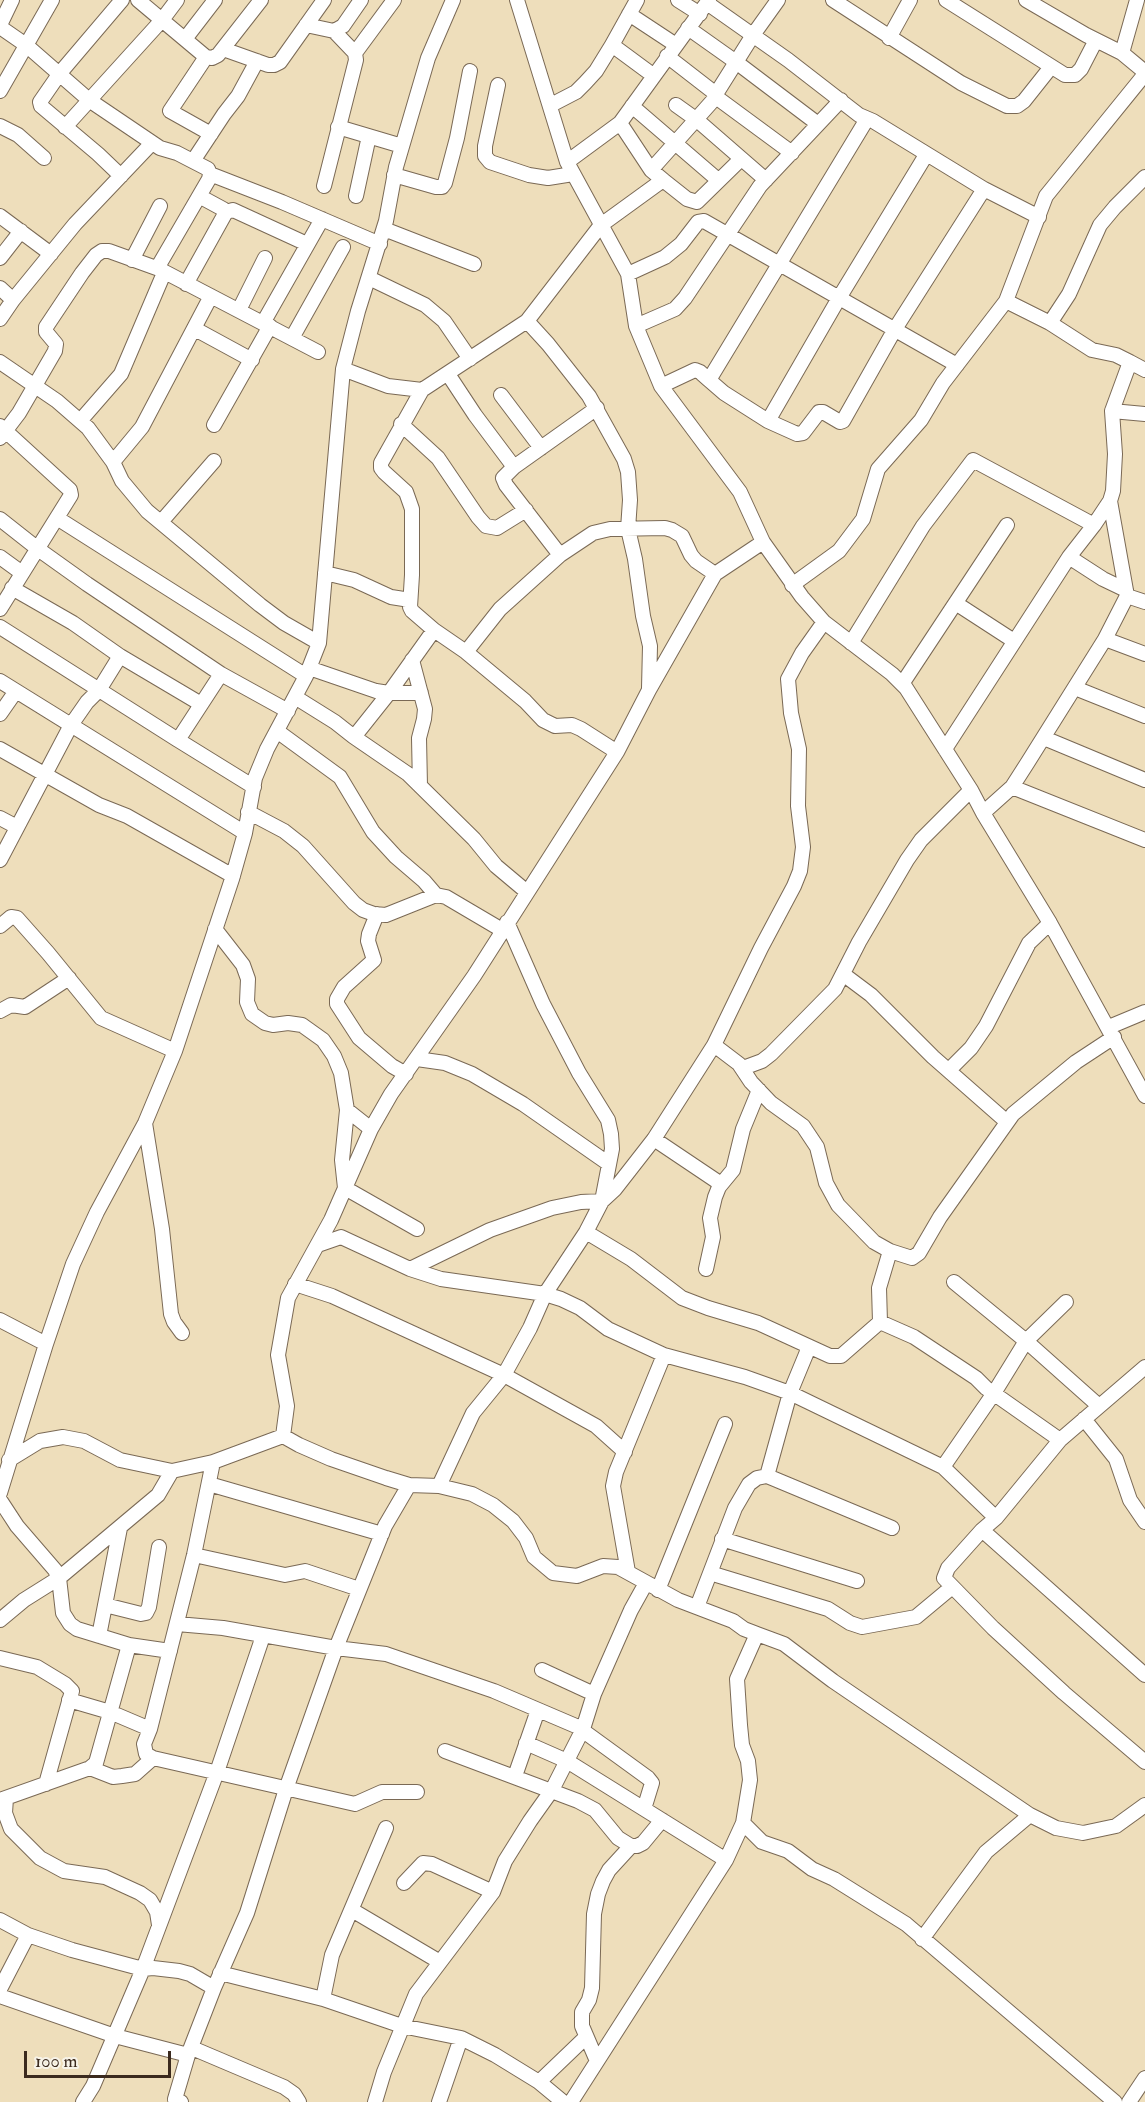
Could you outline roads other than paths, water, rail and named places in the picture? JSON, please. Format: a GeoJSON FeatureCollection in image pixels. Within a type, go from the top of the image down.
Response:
{"type":"FeatureCollection","features":[{"type":"Feature","properties":{"kind":"street"},"geometry":{"type":"LineString","coordinates":[[12,0],[0,26],[60,73],[89,100],[152,143],[208,169],[210,174],[380,244]]}},
{"type":"Feature","properties":{"kind":"street"},"geometry":{"type":"LineString","coordinates":[[0,92],[52,0]]}},
{"type":"Feature","properties":{"kind":"street"},"geometry":{"type":"LineString","coordinates":[[121,176],[65,128],[41,106],[40,102],[60,73],[122,0]]}},
{"type":"Feature","properties":{"kind":"street"},"geometry":{"type":"LineString","coordinates":[[138,0],[206,57],[212,58],[218,55],[261,0]]}},
{"type":"Feature","properties":{"kind":"street"},"geometry":{"type":"LineString","coordinates":[[65,128],[162,21],[177,0]]}},
{"type":"Feature","properties":{"kind":"street"},"geometry":{"type":"LineString","coordinates":[[185,39],[215,0]]}},
{"type":"Feature","properties":{"kind":"street"},"geometry":{"type":"LineString","coordinates":[[223,49],[268,65],[280,62],[324,0]]}},
{"type":"Feature","properties":{"kind":"street"},"geometry":{"type":"LineString","coordinates":[[334,31],[343,26],[361,0]]}},
{"type":"Feature","properties":{"kind":"street"},"geometry":{"type":"LineString","coordinates":[[324,186],[353,75],[355,53],[394,0]]}},
{"type":"Feature","properties":{"kind":"street"},"geometry":{"type":"LineString","coordinates":[[0,1492],[46,1344],[74,1264],[88,1231],[145,1123],[176,1051],[245,833],[254,787],[267,749],[308,672],[319,643],[343,369],[358,311],[380,244],[394,175],[428,58],[453,0]]}},
{"type":"Feature","properties":{"kind":"street"},"geometry":{"type":"LineString","coordinates":[[517,0],[570,168],[628,274],[636,326],[661,386],[740,492],[763,542],[792,585],[824,622],[902,684],[971,790],[1050,923],[1145,1095]]}},
{"type":"Feature","properties":{"kind":"street"},"geometry":{"type":"LineString","coordinates":[[551,105],[576,92],[585,83],[612,45],[637,0]]}},
{"type":"Feature","properties":{"kind":"street"},"geometry":{"type":"LineString","coordinates":[[678,0],[706,6],[753,35],[859,115],[984,189],[1039,217]]}},
{"type":"Feature","properties":{"kind":"street"},"geometry":{"type":"LineString","coordinates":[[651,170],[697,120],[716,95],[753,35],[778,0]]}},
{"type":"Feature","properties":{"kind":"street"},"geometry":{"type":"LineString","coordinates":[[833,0],[961,83],[1007,106],[1017,106],[1024,101],[1051,67]]}},
{"type":"Feature","properties":{"kind":"street"},"geometry":{"type":"LineString","coordinates":[[890,38],[910,0]]}},
{"type":"Feature","properties":{"kind":"street"},"geometry":{"type":"LineString","coordinates":[[946,0],[1065,75],[1075,75],[1081,69],[1096,40]]}},
{"type":"Feature","properties":{"kind":"street"},"geometry":{"type":"LineString","coordinates":[[792,585],[839,551],[863,519],[878,469],[921,420],[957,365],[1006,301],[1046,196],[1145,73],[1122,53],[1026,0]]}},
{"type":"Feature","properties":{"kind":"street"},"geometry":{"type":"LineString","coordinates":[[1122,53],[1137,0]]}},
{"type":"Feature","properties":{"kind":"street"},"geometry":{"type":"LineString","coordinates":[[498,85],[484,156],[490,162],[529,175],[548,177],[570,168],[620,123],[706,6]]}},
{"type":"Feature","properties":{"kind":"street"},"geometry":{"type":"LineString","coordinates":[[629,14],[672,50],[716,95],[792,153]]}},
{"type":"Feature","properties":{"kind":"street"},"geometry":{"type":"LineString","coordinates":[[306,25],[334,31],[355,53]]}},
{"type":"Feature","properties":{"kind":"street"},"geometry":{"type":"LineString","coordinates":[[688,28],[818,124]]}},
{"type":"Feature","properties":{"kind":"street"},"geometry":{"type":"LineString","coordinates":[[612,45],[654,76]]}},
{"type":"Feature","properties":{"kind":"street"},"geometry":{"type":"LineString","coordinates":[[206,57],[170,111],[211,134]]}},
{"type":"Feature","properties":{"kind":"street"},"geometry":{"type":"LineString","coordinates":[[193,161],[238,96],[257,62]]}},
{"type":"Feature","properties":{"kind":"street"},"geometry":{"type":"LineString","coordinates":[[394,175],[436,187],[442,187],[445,183],[457,138],[470,71]]}},
{"type":"Feature","properties":{"kind":"street"},"geometry":{"type":"LineString","coordinates":[[636,326],[675,309],[685,298],[766,180],[842,100]]}},
{"type":"Feature","properties":{"kind":"street"},"geometry":{"type":"LineString","coordinates":[[676,105],[697,120],[766,180]]}},
{"type":"Feature","properties":{"kind":"street"},"geometry":{"type":"LineString","coordinates":[[632,106],[718,180]]}},
{"type":"Feature","properties":{"kind":"street"},"geometry":{"type":"LineString","coordinates":[[709,380],[867,119]]}},
{"type":"Feature","properties":{"kind":"street"},"geometry":{"type":"LineString","coordinates":[[620,123],[651,170],[692,202],[697,202],[741,159]]}},
{"type":"Feature","properties":{"kind":"street"},"geometry":{"type":"LineString","coordinates":[[0,126],[18,135],[44,158]]}},
{"type":"Feature","properties":{"kind":"street"},"geometry":{"type":"LineString","coordinates":[[338,127],[402,146]]}},
{"type":"Feature","properties":{"kind":"street"},"geometry":{"type":"LineString","coordinates":[[356,196],[369,136]]}},
{"type":"Feature","properties":{"kind":"street"},"geometry":{"type":"LineString","coordinates":[[0,319],[75,224],[152,143]]}},
{"type":"Feature","properties":{"kind":"street"},"geometry":{"type":"LineString","coordinates":[[768,421],[926,155]]}},
{"type":"Feature","properties":{"kind":"street"},"geometry":{"type":"LineString","coordinates":[[80,421],[121,374],[161,271],[159,265],[210,174]]}},
{"type":"Feature","properties":{"kind":"street"},"geometry":{"type":"LineString","coordinates":[[617,752],[572,725],[555,726],[543,720],[525,701],[412,611],[410,600],[412,509],[406,492],[381,468],[383,457],[422,390],[527,321],[602,225],[663,180]]}},
{"type":"Feature","properties":{"kind":"street"},"geometry":{"type":"LineString","coordinates":[[1050,322],[1069,294],[1100,225],[1115,207],[1143,184]]}},
{"type":"Feature","properties":{"kind":"street"},"geometry":{"type":"LineString","coordinates":[[661,386],[694,370],[700,372],[724,393],[768,421],[799,435],[819,412],[840,422],[843,421],[896,329],[984,189]]}},
{"type":"Feature","properties":{"kind":"street"},"geometry":{"type":"LineString","coordinates":[[199,196],[226,212]]}},
{"type":"Feature","properties":{"kind":"street"},"geometry":{"type":"LineString","coordinates":[[132,260],[160,206]]}},
{"type":"Feature","properties":{"kind":"street"},"geometry":{"type":"LineString","coordinates":[[186,284],[226,212],[233,210],[307,244]]}},
{"type":"Feature","properties":{"kind":"street"},"geometry":{"type":"LineString","coordinates":[[0,216],[51,254]]}},
{"type":"Feature","properties":{"kind":"street"},"geometry":{"type":"LineString","coordinates":[[214,425],[252,360],[266,324],[322,219]]}},
{"type":"Feature","properties":{"kind":"street"},"geometry":{"type":"LineString","coordinates":[[628,274],[665,257],[681,244],[700,221],[957,365]]}},
{"type":"Feature","properties":{"kind":"street"},"geometry":{"type":"LineString","coordinates":[[384,229],[474,264]]}},
{"type":"Feature","properties":{"kind":"street"},"geometry":{"type":"LineString","coordinates":[[0,258],[21,231]]}},
{"type":"Feature","properties":{"kind":"street"},"geometry":{"type":"LineString","coordinates":[[292,338],[343,247]]}},
{"type":"Feature","properties":{"kind":"street"},"geometry":{"type":"LineString","coordinates":[[0,609],[71,498],[70,490],[2,432],[35,385],[55,351],[56,344],[46,332],[46,327],[96,255],[102,251],[109,251],[161,271],[318,352]]}},
{"type":"Feature","properties":{"kind":"street"},"geometry":{"type":"LineString","coordinates":[[239,310],[265,258]]}},
{"type":"Feature","properties":{"kind":"street"},"geometry":{"type":"LineString","coordinates":[[369,278],[425,305],[444,321],[470,358]]}},
{"type":"Feature","properties":{"kind":"street"},"geometry":{"type":"LineString","coordinates":[[0,288],[14,300]]}},
{"type":"Feature","properties":{"kind":"street"},"geometry":{"type":"LineString","coordinates":[[113,462],[142,427],[211,296]]}},
{"type":"Feature","properties":{"kind":"street"},"geometry":{"type":"LineString","coordinates":[[1006,301],[1050,322],[1092,350],[1116,355],[1145,370]]}},
{"type":"Feature","properties":{"kind":"street"},"geometry":{"type":"LineString","coordinates":[[527,321],[548,344],[597,408],[626,466],[630,500],[628,529],[650,646],[649,690]]}},
{"type":"Feature","properties":{"kind":"street"},"geometry":{"type":"LineString","coordinates":[[195,329],[252,360]]}},
{"type":"Feature","properties":{"kind":"street"},"geometry":{"type":"LineString","coordinates":[[0,362],[35,385],[80,421],[113,462],[122,481],[135,499],[161,522],[268,611],[319,643]]}},
{"type":"Feature","properties":{"kind":"street"},"geometry":{"type":"LineString","coordinates":[[945,749],[1069,557],[1110,501],[1113,491],[1115,454],[1112,411],[1130,362]]}},
{"type":"Feature","properties":{"kind":"street"},"geometry":{"type":"LineString","coordinates":[[343,369],[388,386],[422,390]]}},
{"type":"Feature","properties":{"kind":"street"},"geometry":{"type":"LineString","coordinates":[[448,374],[514,467]]}},
{"type":"Feature","properties":{"kind":"street"},"geometry":{"type":"LineString","coordinates":[[501,394],[541,448]]}},
{"type":"Feature","properties":{"kind":"street"},"geometry":{"type":"LineString","coordinates":[[560,555],[503,479],[504,475],[597,408]]}},
{"type":"Feature","properties":{"kind":"street"},"geometry":{"type":"LineString","coordinates":[[1112,411],[1145,414]]}},
{"type":"Feature","properties":{"kind":"street"},"geometry":{"type":"LineString","coordinates":[[401,424],[438,458],[486,526],[497,528],[526,510]]}},
{"type":"Feature","properties":{"kind":"street"},"geometry":{"type":"LineString","coordinates":[[850,643],[923,526],[972,460],[1094,525]]}},
{"type":"Feature","properties":{"kind":"street"},"geometry":{"type":"LineString","coordinates":[[161,522],[214,461]]}},
{"type":"Feature","properties":{"kind":"street"},"geometry":{"type":"LineString","coordinates":[[983,813],[1012,787],[1044,738],[1106,639],[1126,593],[1110,501]]}},
{"type":"Feature","properties":{"kind":"street"},"geometry":{"type":"LineString","coordinates":[[57,518],[308,672],[376,691],[421,693]]}},
{"type":"Feature","properties":{"kind":"street"},"geometry":{"type":"LineString","coordinates":[[0,519],[38,549],[221,674],[288,711]]}},
{"type":"Feature","properties":{"kind":"street"},"geometry":{"type":"LineString","coordinates":[[902,684],[957,604],[1007,525]]}},
{"type":"Feature","properties":{"kind":"street"},"geometry":{"type":"LineString","coordinates":[[466,652],[500,609],[560,555],[593,533],[610,529],[665,528],[675,531],[682,536],[696,561],[715,574]]}},
{"type":"Feature","properties":{"kind":"street"},"geometry":{"type":"LineString","coordinates":[[283,1436],[286,1406],[278,1355],[288,1299],[331,1220],[371,1129],[391,1094],[474,976],[617,752],[649,690],[715,574],[763,542]]}},
{"type":"Feature","properties":{"kind":"street"},"geometry":{"type":"LineString","coordinates":[[0,557],[22,573]]}},
{"type":"Feature","properties":{"kind":"street"},"geometry":{"type":"LineString","coordinates":[[1069,557],[1126,593],[1145,602]]}},
{"type":"Feature","properties":{"kind":"street"},"geometry":{"type":"LineString","coordinates":[[325,573],[354,580],[391,597],[410,600]]}},
{"type":"Feature","properties":{"kind":"street"},"geometry":{"type":"LineString","coordinates":[[12,588],[73,623],[120,656],[201,704]]}},
{"type":"Feature","properties":{"kind":"street"},"geometry":{"type":"LineString","coordinates":[[957,604],[1014,641]]}},
{"type":"Feature","properties":{"kind":"street"},"geometry":{"type":"LineString","coordinates":[[410,1269],[490,1230],[552,1208],[581,1202],[602,1201],[615,1189],[654,1139],[714,1045],[800,871],[802,847],[798,806],[799,749],[791,713],[788,679],[802,653],[824,622]]}},
{"type":"Feature","properties":{"kind":"street"},"geometry":{"type":"LineString","coordinates":[[0,627],[254,787]]}},
{"type":"Feature","properties":{"kind":"street"},"geometry":{"type":"LineString","coordinates":[[354,738],[434,630]]}},
{"type":"Feature","properties":{"kind":"street"},"geometry":{"type":"LineString","coordinates":[[1106,639],[1145,654]]}},
{"type":"Feature","properties":{"kind":"street"},"geometry":{"type":"LineString","coordinates":[[0,860],[71,725],[87,702],[99,690],[120,656]]}},
{"type":"Feature","properties":{"kind":"street"},"geometry":{"type":"LineString","coordinates":[[412,660],[424,710],[419,738],[420,786]]}},
{"type":"Feature","properties":{"kind":"street"},"geometry":{"type":"LineString","coordinates":[[178,740],[221,674]]}},
{"type":"Feature","properties":{"kind":"street"},"geometry":{"type":"LineString","coordinates":[[0,681],[245,833]]}},
{"type":"Feature","properties":{"kind":"street"},"geometry":{"type":"LineString","coordinates":[[1075,688],[1145,716]]}},
{"type":"Feature","properties":{"kind":"street"},"geometry":{"type":"LineString","coordinates":[[0,714],[16,691]]}},
{"type":"Feature","properties":{"kind":"street"},"geometry":{"type":"LineString","coordinates":[[295,697],[397,765],[474,839],[496,866],[527,892]]}},
{"type":"Feature","properties":{"kind":"street"},"geometry":{"type":"LineString","coordinates":[[277,731],[340,777],[373,832],[436,895]]}},
{"type":"Feature","properties":{"kind":"street"},"geometry":{"type":"LineString","coordinates":[[1044,738],[1145,780]]}},
{"type":"Feature","properties":{"kind":"street"},"geometry":{"type":"LineString","coordinates":[[0,749],[232,876]]}},
{"type":"Feature","properties":{"kind":"street"},"geometry":{"type":"LineString","coordinates":[[1012,787],[1145,840]]}},
{"type":"Feature","properties":{"kind":"street"},"geometry":{"type":"LineString","coordinates":[[743,1068],[752,1066],[771,1054],[835,989],[859,942],[907,860],[921,840],[971,790]]}},
{"type":"Feature","properties":{"kind":"street"},"geometry":{"type":"LineString","coordinates":[[248,813],[284,831],[303,846],[363,910],[386,915],[436,895],[446,897],[505,926],[579,1073],[608,1120],[611,1134],[609,1164],[602,1201],[545,1294],[530,1328],[504,1375],[473,1413],[439,1486]]}},
{"type":"Feature","properties":{"kind":"street"},"geometry":{"type":"LineString","coordinates":[[0,818],[17,827]]}},
{"type":"Feature","properties":{"kind":"street"},"geometry":{"type":"LineString","coordinates":[[378,914],[368,941],[374,960],[344,987],[337,999],[337,1004],[359,1038],[392,1066],[406,1074]]}},
{"type":"Feature","properties":{"kind":"street"},"geometry":{"type":"LineString","coordinates":[[0,926],[11,917],[18,918],[101,1018],[176,1051]]}},
{"type":"Feature","properties":{"kind":"street"},"geometry":{"type":"LineString","coordinates":[[950,1070],[971,1048],[986,1026],[1029,943],[1050,923]]}},
{"type":"Feature","properties":{"kind":"street"},"geometry":{"type":"LineString","coordinates":[[215,929],[243,965],[248,979],[247,1002],[252,1014],[273,1025],[288,1023],[302,1025],[323,1040],[332,1052],[341,1073],[347,1110],[342,1160],[345,1188]]}},
{"type":"Feature","properties":{"kind":"street"},"geometry":{"type":"LineString","coordinates":[[843,974],[871,995],[933,1057],[1007,1122]]}},
{"type":"Feature","properties":{"kind":"street"},"geometry":{"type":"LineString","coordinates":[[0,1011],[5,1006],[11,1005],[25,1007],[69,978]]}},
{"type":"Feature","properties":{"kind":"street"},"geometry":{"type":"LineString","coordinates":[[714,1045],[743,1068],[771,1103],[803,1126],[817,1147],[826,1182],[838,1205],[874,1242],[890,1251],[912,1258],[919,1253],[940,1217],[1019,1107],[1111,1032],[1145,1012]]}},
{"type":"Feature","properties":{"kind":"street"},"geometry":{"type":"LineString","coordinates":[[417,1059],[445,1063],[472,1074],[523,1104],[609,1164]]}},
{"type":"Feature","properties":{"kind":"street"},"geometry":{"type":"LineString","coordinates":[[706,1269],[712,1237],[710,1218],[715,1197],[721,1184],[733,1170],[743,1129],[759,1090]]}},
{"type":"Feature","properties":{"kind":"street"},"geometry":{"type":"LineString","coordinates":[[347,1110],[371,1129]]}},
{"type":"Feature","properties":{"kind":"street"},"geometry":{"type":"LineString","coordinates":[[145,1123],[162,1229],[171,1314],[182,1333]]}},
{"type":"Feature","properties":{"kind":"street"},"geometry":{"type":"LineString","coordinates":[[654,1139],[721,1184]]}},
{"type":"Feature","properties":{"kind":"street"},"geometry":{"type":"LineString","coordinates":[[345,1188],[417,1229]]}},
{"type":"Feature","properties":{"kind":"street"},"geometry":{"type":"LineString","coordinates":[[331,1220],[341,1237],[410,1269],[441,1279],[545,1294],[561,1299],[580,1308],[608,1329],[664,1356],[745,1377],[790,1393],[943,1467],[996,1518]]}},
{"type":"Feature","properties":{"kind":"street"},"geometry":{"type":"LineString","coordinates":[[585,1232],[631,1259],[682,1298],[758,1323],[830,1356],[841,1356],[880,1322]]}},
{"type":"Feature","properties":{"kind":"street"},"geometry":{"type":"LineString","coordinates":[[318,1245],[341,1237]]}},
{"type":"Feature","properties":{"kind":"street"},"geometry":{"type":"LineString","coordinates":[[880,1322],[879,1288],[890,1251]]}},
{"type":"Feature","properties":{"kind":"street"},"geometry":{"type":"LineString","coordinates":[[954,1282],[1026,1341],[1099,1406]]}},
{"type":"Feature","properties":{"kind":"street"},"geometry":{"type":"LineString","coordinates":[[295,1284],[332,1296],[504,1375],[596,1426],[625,1452]]}},
{"type":"Feature","properties":{"kind":"street"},"geometry":{"type":"LineString","coordinates":[[943,1467],[1026,1341],[1066,1302]]}},
{"type":"Feature","properties":{"kind":"street"},"geometry":{"type":"LineString","coordinates":[[0,1320],[46,1344]]}},
{"type":"Feature","properties":{"kind":"street"},"geometry":{"type":"LineString","coordinates":[[880,1322],[914,1337],[976,1378],[993,1393],[1060,1440]]}},
{"type":"Feature","properties":{"kind":"street"},"geometry":{"type":"LineString","coordinates":[[767,1476],[790,1393],[809,1347]]}},
{"type":"Feature","properties":{"kind":"street"},"geometry":{"type":"LineString","coordinates":[[628,1572],[613,1486],[664,1356]]}},
{"type":"Feature","properties":{"kind":"street"},"geometry":{"type":"LineString","coordinates":[[1145,1367],[1060,1440],[996,1518],[948,1568],[944,1578],[1064,1693],[1145,1762]]}},
{"type":"Feature","properties":{"kind":"street"},"geometry":{"type":"LineString","coordinates":[[1084,1419],[1116,1459],[1130,1500],[1145,1522]]}},
{"type":"Feature","properties":{"kind":"street"},"geometry":{"type":"LineString","coordinates":[[375,2102],[416,1994],[493,1892],[505,1861],[552,1790],[567,1761],[583,1730],[594,1694],[631,1610],[652,1586],[725,1424]]}},
{"type":"Feature","properties":{"kind":"street"},"geometry":{"type":"LineString","coordinates":[[9,1460],[40,1442],[63,1437],[84,1441],[120,1460],[172,1471],[213,1462],[283,1436],[331,1459],[410,1485],[439,1486],[472,1494],[493,1505],[513,1521],[526,1538],[534,1557],[553,1573],[577,1576],[611,1565],[697,1607],[732,1621],[744,1629],[784,1644],[833,1681],[1030,1815],[1056,1828],[1083,1833],[1116,1826],[1145,1805]]}},
{"type":"Feature","properties":{"kind":"street"},"geometry":{"type":"LineString","coordinates":[[213,1462],[194,1555],[150,1729],[144,1744],[146,1754],[153,1758],[355,1804],[382,1792],[417,1792]]}},
{"type":"Feature","properties":{"kind":"street"},"geometry":{"type":"LineString","coordinates":[[0,1620],[24,1600],[59,1578],[120,1528],[158,1495],[172,1471]]}},
{"type":"Feature","properties":{"kind":"street"},"geometry":{"type":"LineString","coordinates":[[697,1607],[742,1493],[754,1479],[767,1476],[892,1528]]}},
{"type":"Feature","properties":{"kind":"street"},"geometry":{"type":"LineString","coordinates":[[209,1484],[382,1534]]}},
{"type":"Feature","properties":{"kind":"street"},"geometry":{"type":"LineString","coordinates":[[177,2101],[190,2052],[214,1988],[248,1913],[286,1789],[336,1648],[382,1534],[410,1485]]}},
{"type":"Feature","properties":{"kind":"street"},"geometry":{"type":"LineString","coordinates":[[0,1500],[17,1526],[50,1562],[59,1578],[66,1620],[78,1629],[129,1645],[170,1651]]}},
{"type":"Feature","properties":{"kind":"street"},"geometry":{"type":"LineString","coordinates":[[99,1635],[120,1528]]}},
{"type":"Feature","properties":{"kind":"street"},"geometry":{"type":"LineString","coordinates":[[982,1530],[1145,1675]]}},
{"type":"Feature","properties":{"kind":"street"},"geometry":{"type":"LineString","coordinates":[[722,1539],[857,1581]]}},
{"type":"Feature","properties":{"kind":"street"},"geometry":{"type":"LineString","coordinates":[[105,1605],[141,1614],[146,1613],[159,1547]]}},
{"type":"Feature","properties":{"kind":"street"},"geometry":{"type":"LineString","coordinates":[[194,1555],[285,1575],[305,1571],[359,1589]]}},
{"type":"Feature","properties":{"kind":"street"},"geometry":{"type":"LineString","coordinates":[[710,1573],[828,1609],[861,1627],[916,1617],[952,1587]]}},
{"type":"Feature","properties":{"kind":"street"},"geometry":{"type":"LineString","coordinates":[[177,1624],[223,1628],[336,1648],[386,1654],[494,1691],[583,1730],[648,1778],[652,1783],[644,1809]]}},
{"type":"Feature","properties":{"kind":"street"},"geometry":{"type":"LineString","coordinates":[[571,2102],[726,1860],[743,1823],[750,1780],[748,1761],[742,1745],[738,1679],[757,1634]]}},
{"type":"Feature","properties":{"kind":"street"},"geometry":{"type":"LineString","coordinates":[[83,2102],[93,2086],[143,1969],[217,1772],[263,1636]]}},
{"type":"Feature","properties":{"kind":"street"},"geometry":{"type":"LineString","coordinates":[[129,1645],[96,1762],[90,1768],[2,1797],[11,1829],[40,1858],[64,1871],[105,1877],[140,1893],[150,1900],[157,1912],[159,1925]]}},
{"type":"Feature","properties":{"kind":"street"},"geometry":{"type":"LineString","coordinates":[[0,1658],[37,1667],[65,1684],[72,1691],[46,1784]]}},
{"type":"Feature","properties":{"kind":"street"},"geometry":{"type":"LineString","coordinates":[[542,1670],[594,1694]]}},
{"type":"Feature","properties":{"kind":"street"},"geometry":{"type":"LineString","coordinates":[[69,1700],[110,1712],[150,1729]]}},
{"type":"Feature","properties":{"kind":"street"},"geometry":{"type":"LineString","coordinates":[[514,1776],[538,1710]]}},
{"type":"Feature","properties":{"kind":"street"},"geometry":{"type":"LineString","coordinates":[[526,1743],[567,1761],[726,1860]]}},
{"type":"Feature","properties":{"kind":"street"},"geometry":{"type":"LineString","coordinates":[[445,1751],[552,1790],[595,1810],[618,1838],[631,1846],[643,1843],[662,1820]]}},
{"type":"Feature","properties":{"kind":"street"},"geometry":{"type":"LineString","coordinates":[[90,1768],[113,1777],[135,1774],[153,1758]]}},
{"type":"Feature","properties":{"kind":"street"},"geometry":{"type":"LineString","coordinates":[[922,1939],[986,1852],[1030,1815]]}},
{"type":"Feature","properties":{"kind":"street"},"geometry":{"type":"LineString","coordinates":[[743,1823],[762,1842],[788,1851],[812,1869],[834,1879],[906,1924],[1115,2102]]}},
{"type":"Feature","properties":{"kind":"street"},"geometry":{"type":"LineString","coordinates":[[322,1999],[332,1954],[386,1828]]}},
{"type":"Feature","properties":{"kind":"street"},"geometry":{"type":"LineString","coordinates":[[597,2061],[582,2026],[582,2012],[592,1988],[594,1914],[598,1894],[609,1870],[631,1846]]}},
{"type":"Feature","properties":{"kind":"street"},"geometry":{"type":"LineString","coordinates":[[404,1882],[423,1863],[432,1864],[493,1892]]}},
{"type":"Feature","properties":{"kind":"street"},"geometry":{"type":"LineString","coordinates":[[352,1910],[440,1962]]}},
{"type":"Feature","properties":{"kind":"street"},"geometry":{"type":"LineString","coordinates":[[0,1920],[28,1935],[72,1950],[143,1969],[179,1971],[190,1974],[214,1988]]}},
{"type":"Feature","properties":{"kind":"street"},"geometry":{"type":"LineString","coordinates":[[0,1989],[28,1935]]}},
{"type":"Feature","properties":{"kind":"street"},"geometry":{"type":"LineString","coordinates":[[220,1973],[322,1999],[402,2026],[461,2038],[495,2055],[539,2082],[563,2102]]}},
{"type":"Feature","properties":{"kind":"street"},"geometry":{"type":"LineString","coordinates":[[0,1996],[115,2036],[190,2052],[284,2087],[294,2094],[299,2102]]}},
{"type":"Feature","properties":{"kind":"street"},"geometry":{"type":"LineString","coordinates":[[539,2082],[586,2037]]}},
{"type":"Feature","properties":{"kind":"street"},"geometry":{"type":"LineString","coordinates":[[439,2102],[461,2038]]}},
{"type":"Feature","properties":{"kind":"street"},"geometry":{"type":"LineString","coordinates":[[1129,2102],[1145,2078]]}}]}
